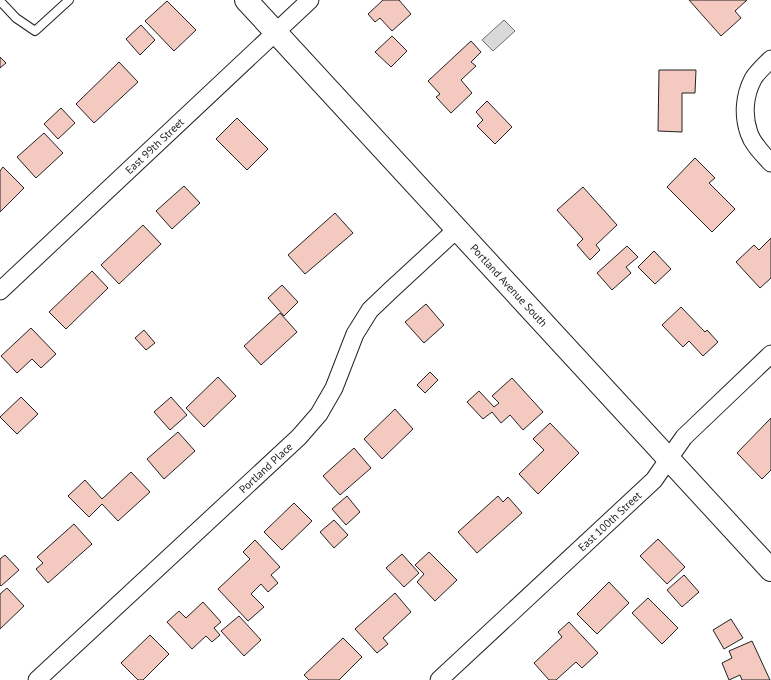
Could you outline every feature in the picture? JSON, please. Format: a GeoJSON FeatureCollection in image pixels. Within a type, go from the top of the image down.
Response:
{"type":"FeatureCollection","features":[{"type":"Feature","properties":{"kind":"street","name":"Portland Avenue South"},"geometry":{"type":"LineString","coordinates":[[246,0],[771,570]]}},
{"type":"Feature","properties":{"kind":"street","name":"East 99th Street"},"geometry":{"type":"LineString","coordinates":[[0,291],[310,0]]}},
{"type":"Feature","properties":{"kind":"street"},"geometry":{"type":"LineString","coordinates":[[771,58],[753,78],[746,96],[745,115],[749,134],[759,150],[771,163]]}},
{"type":"Feature","properties":{"kind":"street","name":"Portland Place"},"geometry":{"type":"LineString","coordinates":[[37,680],[299,437],[319,414],[334,388],[355,334],[370,310],[457,229]]}},
{"type":"Feature","properties":{"kind":"street","name":"East 100th Street"},"geometry":{"type":"LineString","coordinates":[[439,680],[654,480],[684,437],[771,354]]}},
{"type":"Feature","properties":{"kind":"lane"},"geometry":{"type":"LineString","coordinates":[[0,2],[16,18],[35,31],[69,0]]}},
{"type":"Feature","properties":{"kind":"shaded area"},"geometry":{"type":"Polygon","coordinates":[[[504,20],[515,31],[493,51],[482,40],[504,20]]]}},
{"type":"Feature","properties":{"kind":"building"},"geometry":{"type":"Polygon","coordinates":[[[383,0],[399,0],[411,14],[392,31],[380,18],[375,22],[368,14],[383,0]]]}},
{"type":"Feature","properties":{"kind":"building"},"geometry":{"type":"Polygon","coordinates":[[[689,0],[747,0],[735,11],[741,18],[721,36],[689,0]]]}},
{"type":"Feature","properties":{"kind":"building"},"geometry":{"type":"Polygon","coordinates":[[[167,1],[196,30],[174,51],[145,21],[167,1]]]}},
{"type":"Feature","properties":{"kind":"building"},"geometry":{"type":"Polygon","coordinates":[[[141,25],[155,40],[140,55],[126,39],[141,25]]]}},
{"type":"Feature","properties":{"kind":"building"},"geometry":{"type":"Polygon","coordinates":[[[392,36],[407,51],[391,67],[375,52],[392,36]]]}},
{"type":"Feature","properties":{"kind":"building"},"geometry":{"type":"Polygon","coordinates":[[[471,41],[481,52],[471,62],[476,66],[461,80],[472,93],[451,113],[436,97],[440,94],[428,81],[471,41]]]}},
{"type":"Feature","properties":{"kind":"building"},"geometry":{"type":"Polygon","coordinates":[[[0,57],[6,63],[0,68],[0,57]]]}},
{"type":"Feature","properties":{"kind":"building"},"geometry":{"type":"Polygon","coordinates":[[[119,62],[138,82],[94,123],[76,104],[119,62]]]}},
{"type":"Feature","properties":{"kind":"building"},"geometry":{"type":"Polygon","coordinates":[[[659,70],[696,70],[695,93],[682,93],[682,132],[658,131],[659,70]]]}},
{"type":"Feature","properties":{"kind":"building"},"geometry":{"type":"Polygon","coordinates":[[[487,101],[512,127],[495,144],[477,126],[483,120],[476,112],[487,101]]]}},
{"type":"Feature","properties":{"kind":"building"},"geometry":{"type":"Polygon","coordinates":[[[61,108],[75,123],[58,139],[44,124],[61,108]]]}},
{"type":"Feature","properties":{"kind":"building"},"geometry":{"type":"Polygon","coordinates":[[[237,118],[268,149],[247,170],[216,139],[237,118]]]}},
{"type":"Feature","properties":{"kind":"building"},"geometry":{"type":"Polygon","coordinates":[[[44,133],[63,153],[36,178],[17,157],[44,133]]]}},
{"type":"Feature","properties":{"kind":"building"},"geometry":{"type":"Polygon","coordinates":[[[695,158],[715,178],[709,183],[735,209],[712,232],[667,187],[695,158]]]}},
{"type":"Feature","properties":{"kind":"building"},"geometry":{"type":"Polygon","coordinates":[[[3,167],[24,188],[0,212],[0,171],[3,167]]]}},
{"type":"Feature","properties":{"kind":"building"},"geometry":{"type":"Polygon","coordinates":[[[184,186],[200,203],[172,229],[156,211],[184,186]]]}},
{"type":"Feature","properties":{"kind":"building"},"geometry":{"type":"Polygon","coordinates":[[[583,187],[617,225],[596,245],[600,250],[590,260],[577,245],[583,239],[557,210],[583,187]]]}},
{"type":"Feature","properties":{"kind":"building"},"geometry":{"type":"Polygon","coordinates":[[[335,213],[353,233],[305,274],[288,255],[335,213]]]}},
{"type":"Feature","properties":{"kind":"building"},"geometry":{"type":"Polygon","coordinates":[[[143,225],[161,244],[119,284],[101,265],[143,225]]]}},
{"type":"Feature","properties":{"kind":"building"},"geometry":{"type":"Polygon","coordinates":[[[771,238],[771,278],[760,288],[736,262],[754,245],[759,250],[771,238]]]}},
{"type":"Feature","properties":{"kind":"building"},"geometry":{"type":"Polygon","coordinates":[[[627,246],[638,257],[626,267],[631,273],[612,290],[597,273],[627,246]]]}},
{"type":"Feature","properties":{"kind":"building"},"geometry":{"type":"Polygon","coordinates":[[[654,251],[671,269],[655,284],[638,267],[654,251]]]}},
{"type":"Feature","properties":{"kind":"building"},"geometry":{"type":"Polygon","coordinates":[[[92,271],[108,288],[66,329],[49,312],[92,271]]]}},
{"type":"Feature","properties":{"kind":"building"},"geometry":{"type":"Polygon","coordinates":[[[282,285],[298,302],[284,316],[268,298],[282,285]]]}},
{"type":"Feature","properties":{"kind":"building"},"geometry":{"type":"Polygon","coordinates":[[[426,304],[444,325],[424,343],[405,322],[426,304]]]}},
{"type":"Feature","properties":{"kind":"building"},"geometry":{"type":"Polygon","coordinates":[[[681,307],[705,332],[707,330],[718,342],[703,356],[689,341],[683,347],[662,325],[681,307]]]}},
{"type":"Feature","properties":{"kind":"building"},"geometry":{"type":"Polygon","coordinates":[[[280,313],[297,332],[261,365],[244,346],[280,313]]]}},
{"type":"Feature","properties":{"kind":"building"},"geometry":{"type":"Polygon","coordinates":[[[31,328],[56,354],[41,368],[32,359],[17,373],[1,356],[31,328]]]}},
{"type":"Feature","properties":{"kind":"building"},"geometry":{"type":"Polygon","coordinates":[[[144,330],[155,343],[146,350],[135,338],[144,330]]]}},
{"type":"Feature","properties":{"kind":"building"},"geometry":{"type":"Polygon","coordinates":[[[430,372],[438,380],[425,393],[417,385],[430,372]]]}},
{"type":"Feature","properties":{"kind":"building"},"geometry":{"type":"Polygon","coordinates":[[[218,377],[236,396],[204,427],[186,408],[218,377]]]}},
{"type":"Feature","properties":{"kind":"building"},"geometry":{"type":"Polygon","coordinates":[[[512,378],[543,412],[523,430],[510,415],[501,423],[492,412],[483,419],[467,402],[479,391],[494,407],[499,403],[492,396],[512,378]]]}},
{"type":"Feature","properties":{"kind":"building"},"geometry":{"type":"Polygon","coordinates":[[[21,397],[38,414],[17,434],[0,417],[21,397]]]}},
{"type":"Feature","properties":{"kind":"building"},"geometry":{"type":"Polygon","coordinates":[[[171,397],[187,415],[170,430],[154,412],[171,397]]]}},
{"type":"Feature","properties":{"kind":"building"},"geometry":{"type":"Polygon","coordinates":[[[395,409],[413,429],[382,459],[364,439],[395,409]]]}},
{"type":"Feature","properties":{"kind":"building"},"geometry":{"type":"Polygon","coordinates":[[[771,418],[771,470],[762,479],[737,453],[771,418]]]}},
{"type":"Feature","properties":{"kind":"building"},"geometry":{"type":"Polygon","coordinates":[[[550,423],[579,453],[538,494],[519,474],[544,450],[533,439],[550,423]]]}},
{"type":"Feature","properties":{"kind":"building"},"geometry":{"type":"Polygon","coordinates":[[[178,432],[195,451],[164,479],[147,459],[178,432]]]}},
{"type":"Feature","properties":{"kind":"building"},"geometry":{"type":"Polygon","coordinates":[[[354,448],[371,468],[340,495],[323,476],[354,448]]]}},
{"type":"Feature","properties":{"kind":"building"},"geometry":{"type":"Polygon","coordinates":[[[131,472],[150,492],[118,521],[102,504],[89,517],[68,496],[85,480],[102,499],[131,472]]]}},
{"type":"Feature","properties":{"kind":"building"},"geometry":{"type":"Polygon","coordinates":[[[347,496],[360,512],[346,525],[332,509],[347,496]]]}},
{"type":"Feature","properties":{"kind":"building"},"geometry":{"type":"Polygon","coordinates":[[[498,496],[503,502],[508,497],[522,513],[477,553],[458,532],[498,496]]]}},
{"type":"Feature","properties":{"kind":"building"},"geometry":{"type":"Polygon","coordinates":[[[294,503],[312,521],[282,550],[264,532],[294,503]]]}},
{"type":"Feature","properties":{"kind":"building"},"geometry":{"type":"Polygon","coordinates":[[[334,520],[348,535],[334,548],[320,532],[334,520]]]}},
{"type":"Feature","properties":{"kind":"building"},"geometry":{"type":"Polygon","coordinates":[[[74,524],[92,544],[48,583],[36,569],[43,563],[37,557],[74,524]]]}},
{"type":"Feature","properties":{"kind":"building"},"geometry":{"type":"Polygon","coordinates":[[[658,539],[685,567],[667,584],[640,556],[658,539]]]}},
{"type":"Feature","properties":{"kind":"building"},"geometry":{"type":"Polygon","coordinates":[[[255,540],[280,567],[271,575],[278,583],[268,592],[261,584],[251,594],[264,607],[248,621],[218,589],[250,559],[243,552],[255,540]]]}},
{"type":"Feature","properties":{"kind":"building"},"geometry":{"type":"Polygon","coordinates":[[[429,552],[457,580],[435,601],[417,582],[424,574],[415,565],[429,552]]]}},
{"type":"Feature","properties":{"kind":"building"},"geometry":{"type":"Polygon","coordinates":[[[402,554],[419,573],[404,587],[386,568],[402,554]]]}},
{"type":"Feature","properties":{"kind":"building"},"geometry":{"type":"Polygon","coordinates":[[[5,555],[19,570],[1,586],[0,559],[5,555]]]}},
{"type":"Feature","properties":{"kind":"building"},"geometry":{"type":"Polygon","coordinates":[[[684,575],[699,592],[682,607],[667,590],[684,575]]]}},
{"type":"Feature","properties":{"kind":"building"},"geometry":{"type":"Polygon","coordinates":[[[609,582],[629,603],[597,634],[577,614],[609,582]]]}},
{"type":"Feature","properties":{"kind":"building"},"geometry":{"type":"Polygon","coordinates":[[[7,588],[24,606],[0,629],[0,594],[7,588]]]}},
{"type":"Feature","properties":{"kind":"building"},"geometry":{"type":"Polygon","coordinates":[[[395,593],[411,612],[383,638],[388,644],[377,653],[355,629],[395,593]]]}},
{"type":"Feature","properties":{"kind":"building"},"geometry":{"type":"Polygon","coordinates":[[[648,598],[678,628],[662,644],[632,613],[648,598]]]}},
{"type":"Feature","properties":{"kind":"building"},"geometry":{"type":"Polygon","coordinates":[[[203,602],[221,622],[214,628],[220,635],[212,642],[206,636],[192,649],[167,622],[179,611],[186,618],[203,602]]]}},
{"type":"Feature","properties":{"kind":"building"},"geometry":{"type":"Polygon","coordinates":[[[239,616],[261,640],[244,656],[221,631],[239,616]]]}},
{"type":"Feature","properties":{"kind":"building"},"geometry":{"type":"Polygon","coordinates":[[[731,619],[743,638],[724,649],[713,630],[731,619]]]}},
{"type":"Feature","properties":{"kind":"building"},"geometry":{"type":"Polygon","coordinates":[[[569,622],[598,653],[582,668],[576,662],[556,680],[549,680],[534,663],[562,637],[558,632],[569,622]]]}},
{"type":"Feature","properties":{"kind":"building"},"geometry":{"type":"Polygon","coordinates":[[[150,635],[169,654],[143,680],[138,680],[121,663],[150,635]]]}},
{"type":"Feature","properties":{"kind":"building"},"geometry":{"type":"Polygon","coordinates":[[[343,638],[362,657],[339,680],[309,680],[304,675],[343,638]]]}},
{"type":"Feature","properties":{"kind":"building"},"geometry":{"type":"Polygon","coordinates":[[[752,641],[770,680],[742,680],[740,675],[729,680],[722,663],[732,658],[729,651],[752,641]]]}}]}
